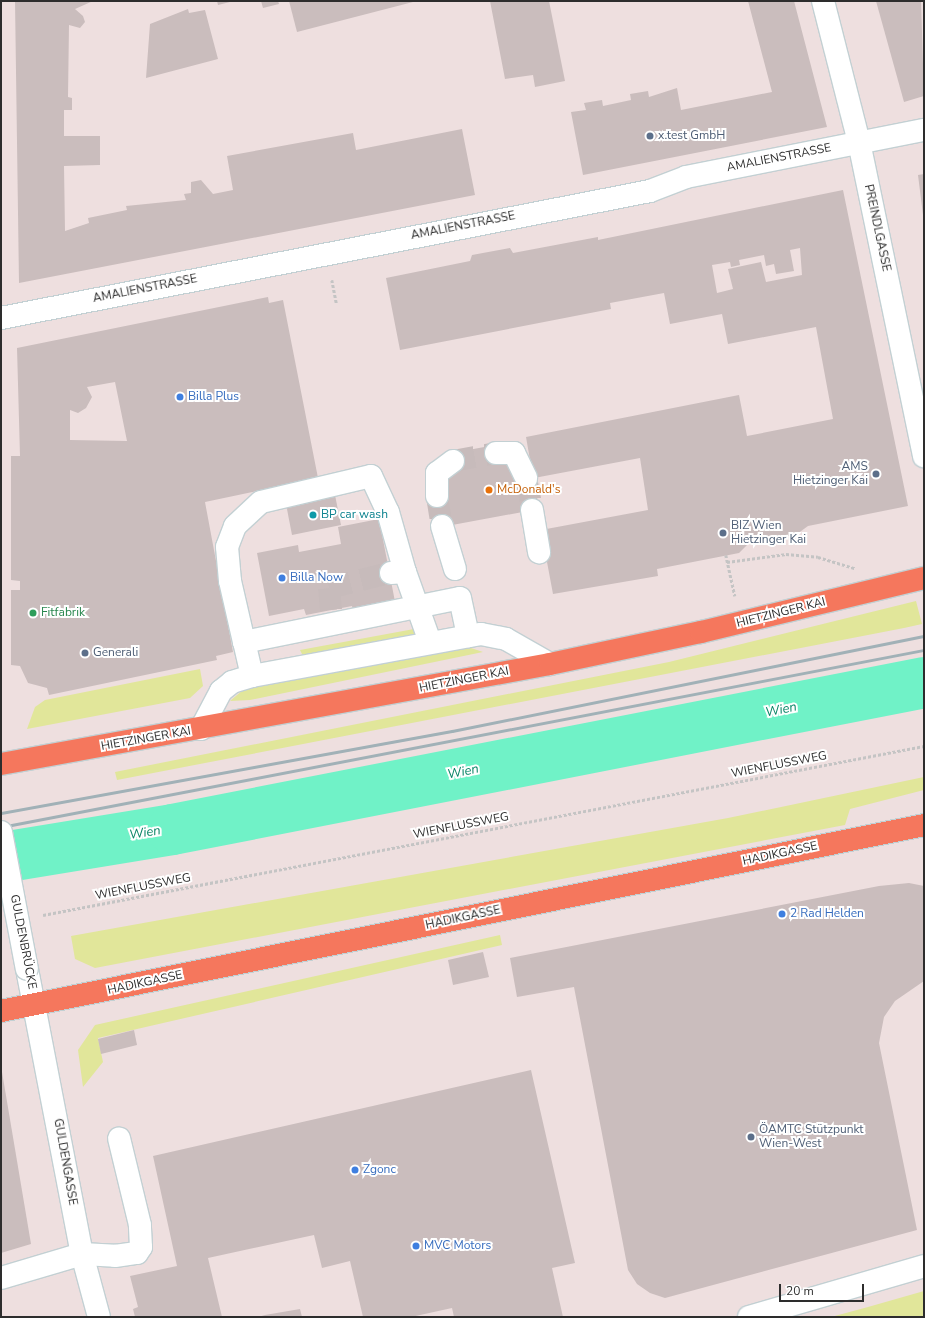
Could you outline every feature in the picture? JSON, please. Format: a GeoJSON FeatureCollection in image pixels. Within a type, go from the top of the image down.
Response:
{"type":"FeatureCollection","features":[{"type":"Feature","properties":{"kind":"main road","name":"HIETZINGER KAI"},"geometry":{"type":"LineString","coordinates":[[1,764],[201,729],[550,664],[701,632],[924,578]]}},
{"type":"Feature","properties":{"kind":"main road","name":"HADIKGASSE"},"geometry":{"type":"LineString","coordinates":[[1,1011],[924,825]]}},
{"type":"Feature","properties":{"kind":"street","name":"PREINDLGASSE"},"geometry":{"type":"LineString","coordinates":[[823,1],[859,142],[924,456]]}},
{"type":"Feature","properties":{"kind":"street","name":"AMALIENSTRASSE"},"geometry":{"type":"LineString","coordinates":[[1,318],[650,191],[686,177],[924,130]]}},
{"type":"Feature","properties":{"kind":"street"},"geometry":{"type":"LineString","coordinates":[[496,453],[514,453],[526,478]]}},
{"type":"Feature","properties":{"kind":"street"},"geometry":{"type":"LineString","coordinates":[[436,496],[437,473],[453,461]]}},
{"type":"Feature","properties":{"kind":"street"},"geometry":{"type":"LineString","coordinates":[[252,676],[230,581],[227,547],[236,526],[262,502],[371,476],[388,512],[397,573],[418,609],[430,642]]}},
{"type":"Feature","properties":{"kind":"street"},"geometry":{"type":"LineString","coordinates":[[532,510],[539,552]]}},
{"type":"Feature","properties":{"kind":"street"},"geometry":{"type":"LineString","coordinates":[[442,526],[455,569]]}},
{"type":"Feature","properties":{"kind":"street"},"geometry":{"type":"LineString","coordinates":[[244,642],[332,618],[418,609],[460,598],[468,636]]}},
{"type":"Feature","properties":{"kind":"street"},"geometry":{"type":"LineString","coordinates":[[201,729],[221,691],[232,682],[252,676],[430,642],[468,636],[506,639],[550,664]]}},
{"type":"Feature","properties":{"kind":"street","name":"GULDENBRÜCKE"},"geometry":{"type":"LineString","coordinates":[[1,832],[35,1005]]}},
{"type":"Feature","properties":{"kind":"street","name":"GULDENGASSE"},"geometry":{"type":"LineString","coordinates":[[35,1005],[82,1254],[99,1317]]}},
{"type":"Feature","properties":{"kind":"street"},"geometry":{"type":"LineString","coordinates":[[1,1278],[82,1254],[130,1255],[141,1247],[140,1225],[119,1138]]}},
{"type":"Feature","properties":{"kind":"street"},"geometry":{"type":"LineString","coordinates":[[749,1317],[924,1266]]}},
{"type":"Feature","properties":{"kind":"path"},"geometry":{"type":"LineString","coordinates":[[726,555],[735,596]]}},
{"type":"Feature","properties":{"kind":"path"},"geometry":{"type":"LineString","coordinates":[[727,562],[792,555],[861,569]]}},
{"type":"Feature","properties":{"kind":"path","name":"WIENFLUSSWEG"},"geometry":{"type":"LineString","coordinates":[[34,917],[924,746]]}},
{"type":"Feature","properties":{"kind":"green space"},"geometry":{"type":"Polygon","coordinates":[[[916,601],[922,624],[904,628],[117,780],[115,772],[669,662],[916,601]]]}},
{"type":"Feature","properties":{"kind":"green space"},"geometry":{"type":"Polygon","coordinates":[[[414,629],[415,636],[303,656],[300,650],[414,629]]]}},
{"type":"Feature","properties":{"kind":"green space"},"geometry":{"type":"Polygon","coordinates":[[[465,646],[483,652],[250,700],[230,701],[249,685],[465,646]]]}},
{"type":"Feature","properties":{"kind":"green space"},"geometry":{"type":"Polygon","coordinates":[[[200,669],[203,686],[190,698],[27,729],[35,707],[45,700],[200,669]]]}},
{"type":"Feature","properties":{"kind":"green space"},"geometry":{"type":"Polygon","coordinates":[[[924,777],[924,790],[850,809],[845,825],[95,968],[75,959],[71,936],[728,818],[924,777]]]}},
{"type":"Feature","properties":{"kind":"green space"},"geometry":{"type":"Polygon","coordinates":[[[500,935],[502,945],[98,1038],[103,1062],[83,1087],[78,1050],[95,1025],[500,935]]]}},
{"type":"Feature","properties":{"kind":"green space"},"geometry":{"type":"Polygon","coordinates":[[[924,1291],[924,1317],[831,1317],[868,1307],[924,1291]]]}},
{"type":"Feature","properties":{"kind":"building"},"geometry":{"type":"Polygon","coordinates":[[[15,1],[93,1],[75,9],[83,16],[85,22],[80,28],[69,25],[68,97],[72,98],[72,110],[64,110],[64,136],[100,136],[100,165],[64,166],[65,231],[89,223],[88,218],[127,210],[126,206],[186,200],[184,194],[191,193],[191,182],[201,180],[213,194],[233,190],[227,156],[353,133],[356,150],[462,129],[475,195],[19,283],[15,1]]]}},
{"type":"Feature","properties":{"kind":"building"},"geometry":{"type":"Polygon","coordinates":[[[217,1],[230,1],[230,2],[218,5],[217,1]]]}},
{"type":"Feature","properties":{"kind":"building"},"geometry":{"type":"Polygon","coordinates":[[[261,1],[278,1],[279,4],[263,8],[261,1]]]}},
{"type":"Feature","properties":{"kind":"building"},"geometry":{"type":"Polygon","coordinates":[[[289,1],[412,1],[413,2],[297,32],[289,1]]]}},
{"type":"Feature","properties":{"kind":"building"},"geometry":{"type":"Polygon","coordinates":[[[490,1],[549,1],[565,81],[535,87],[533,75],[505,79],[490,1]]]}},
{"type":"Feature","properties":{"kind":"building"},"geometry":{"type":"Polygon","coordinates":[[[748,1],[794,1],[827,127],[583,175],[571,112],[586,110],[584,103],[602,100],[603,106],[631,100],[630,94],[648,91],[649,97],[677,88],[681,110],[772,92],[748,1]]]}},
{"type":"Feature","properties":{"kind":"building"},"geometry":{"type":"Polygon","coordinates":[[[876,1],[921,1],[924,96],[904,102],[876,1]]]}},
{"type":"Feature","properties":{"kind":"building"},"geometry":{"type":"Polygon","coordinates":[[[188,9],[189,13],[205,10],[218,59],[146,78],[150,24],[188,9]]]}},
{"type":"Feature","properties":{"kind":"building"},"geometry":{"type":"Polygon","coordinates":[[[924,174],[924,215],[923,215],[918,175],[924,174]]]}},
{"type":"Feature","properties":{"kind":"building"},"geometry":{"type":"Polygon","coordinates":[[[843,190],[908,506],[808,526],[797,534],[748,544],[739,553],[657,569],[658,576],[553,594],[541,530],[648,510],[640,458],[534,478],[539,509],[436,528],[431,497],[452,453],[495,445],[533,477],[526,437],[739,395],[747,436],[833,419],[816,327],[728,344],[722,314],[670,324],[664,293],[610,303],[611,309],[400,350],[386,278],[470,261],[472,255],[510,248],[513,253],[598,237],[598,240],[843,190]],[[800,248],[790,250],[794,271],[776,274],[774,264],[766,266],[764,255],[739,260],[740,265],[731,267],[730,262],[712,265],[717,293],[733,289],[728,269],[761,262],[766,282],[802,275],[800,248]]]}},
{"type":"Feature","properties":{"kind":"building"},"geometry":{"type":"Polygon","coordinates":[[[268,297],[269,303],[283,300],[318,478],[205,502],[233,652],[216,656],[217,660],[49,695],[47,688],[28,683],[20,666],[11,665],[11,590],[20,590],[20,581],[11,580],[11,456],[20,456],[17,348],[268,297]],[[115,382],[87,387],[92,397],[86,408],[78,413],[70,410],[70,440],[127,441],[115,382]]]}},
{"type":"Feature","properties":{"kind":"building","name":"BP car wash"},"geometry":{"type":"Polygon","coordinates":[[[335,495],[341,525],[292,535],[286,504],[335,495]]]}},
{"type":"Feature","properties":{"kind":"building"},"geometry":{"type":"Polygon","coordinates":[[[379,519],[397,612],[355,620],[352,606],[306,615],[304,609],[269,616],[257,553],[298,545],[299,552],[341,544],[338,527],[379,519]]]}},
{"type":"Feature","properties":{"kind":"building","name":"ÖAMTC Stützpunkt Wien-West"},"geometry":{"type":"Polygon","coordinates":[[[909,883],[924,886],[924,981],[895,1001],[884,1017],[879,1043],[917,1230],[665,1298],[650,1293],[637,1284],[628,1270],[574,987],[517,997],[510,958],[879,886],[909,883]]]}},
{"type":"Feature","properties":{"kind":"building"},"geometry":{"type":"Polygon","coordinates":[[[483,952],[489,977],[453,985],[448,960],[483,952]]]}},
{"type":"Feature","properties":{"kind":"building"},"geometry":{"type":"Polygon","coordinates":[[[134,1030],[137,1045],[101,1054],[98,1039],[134,1030]]]}},
{"type":"Feature","properties":{"kind":"building"},"geometry":{"type":"Polygon","coordinates":[[[1,1066],[31,1244],[1,1253],[1,1066]]]}},
{"type":"Feature","properties":{"kind":"building","name":"Zgonc"},"geometry":{"type":"Polygon","coordinates":[[[531,1070],[575,1263],[552,1268],[563,1317],[454,1317],[452,1308],[411,1317],[363,1317],[350,1261],[322,1268],[314,1235],[208,1258],[222,1317],[135,1317],[133,1309],[138,1307],[130,1276],[177,1266],[153,1156],[531,1070]]]}},
{"type":"Feature","properties":{"kind":"building"},"geometry":{"type":"Polygon","coordinates":[[[300,1309],[302,1317],[258,1317],[265,1315],[300,1309]]]}},
{"type":"Feature","properties":{"kind":"waterway","name":"Wien"},"geometry":{"type":"LineString","coordinates":[[1,857],[172,829],[924,682]]}},
{"type":"Feature","properties":{"kind":"tunnel"},"geometry":{"type":"LineString","coordinates":[[453,461],[496,453]]}},
{"type":"Feature","properties":{"kind":"tunnel"},"geometry":{"type":"LineString","coordinates":[[526,478],[532,510]]}},
{"type":"Feature","properties":{"kind":"tunnel"},"geometry":{"type":"LineString","coordinates":[[437,496],[442,526]]}},
{"type":"Feature","properties":{"kind":"tunnel"},"geometry":{"type":"LineString","coordinates":[[331,610],[329,588],[389,573]]}},
{"type":"Feature","properties":{"kind":"railway"},"geometry":{"type":"LineString","coordinates":[[1,813],[452,731],[924,636]]}},
{"type":"Feature","properties":{"kind":"railway"},"geometry":{"type":"LineString","coordinates":[[1,827],[924,650]]}},
{"type":"Feature","properties":{"kind":"place","name":"x.test GmbH"},"geometry":{"type":"Point","coordinates":[650,136]}},
{"type":"Feature","properties":{"kind":"place","name":"Billa Plus"},"geometry":{"type":"Point","coordinates":[180,397]}},
{"type":"Feature","properties":{"kind":"place","name":"AMS Hietzinger Kai"},"geometry":{"type":"Point","coordinates":[876,474]}},
{"type":"Feature","properties":{"kind":"place","name":"McDonald's"},"geometry":{"type":"Point","coordinates":[489,490]}},
{"type":"Feature","properties":{"kind":"place","name":"BP car wash"},"geometry":{"type":"Point","coordinates":[313,515]}},
{"type":"Feature","properties":{"kind":"place","name":"BIZ Wien Hietzinger Kai"},"geometry":{"type":"Point","coordinates":[723,533]}},
{"type":"Feature","properties":{"kind":"place","name":"Billa Now"},"geometry":{"type":"Point","coordinates":[282,578]}},
{"type":"Feature","properties":{"kind":"place","name":"Fitfabrik"},"geometry":{"type":"Point","coordinates":[33,613]}},
{"type":"Feature","properties":{"kind":"place","name":"Generali"},"geometry":{"type":"Point","coordinates":[85,653]}},
{"type":"Feature","properties":{"kind":"place","name":"2 Rad Helden"},"geometry":{"type":"Point","coordinates":[782,914]}},
{"type":"Feature","properties":{"kind":"place","name":"ÖAMTC Stützpunkt Wien-West"},"geometry":{"type":"Point","coordinates":[751,1137]}},
{"type":"Feature","properties":{"kind":"place","name":"Zgonc"},"geometry":{"type":"Point","coordinates":[355,1170]}},
{"type":"Feature","properties":{"kind":"place","name":"MVC Motors"},"geometry":{"type":"Point","coordinates":[416,1246]}}]}
